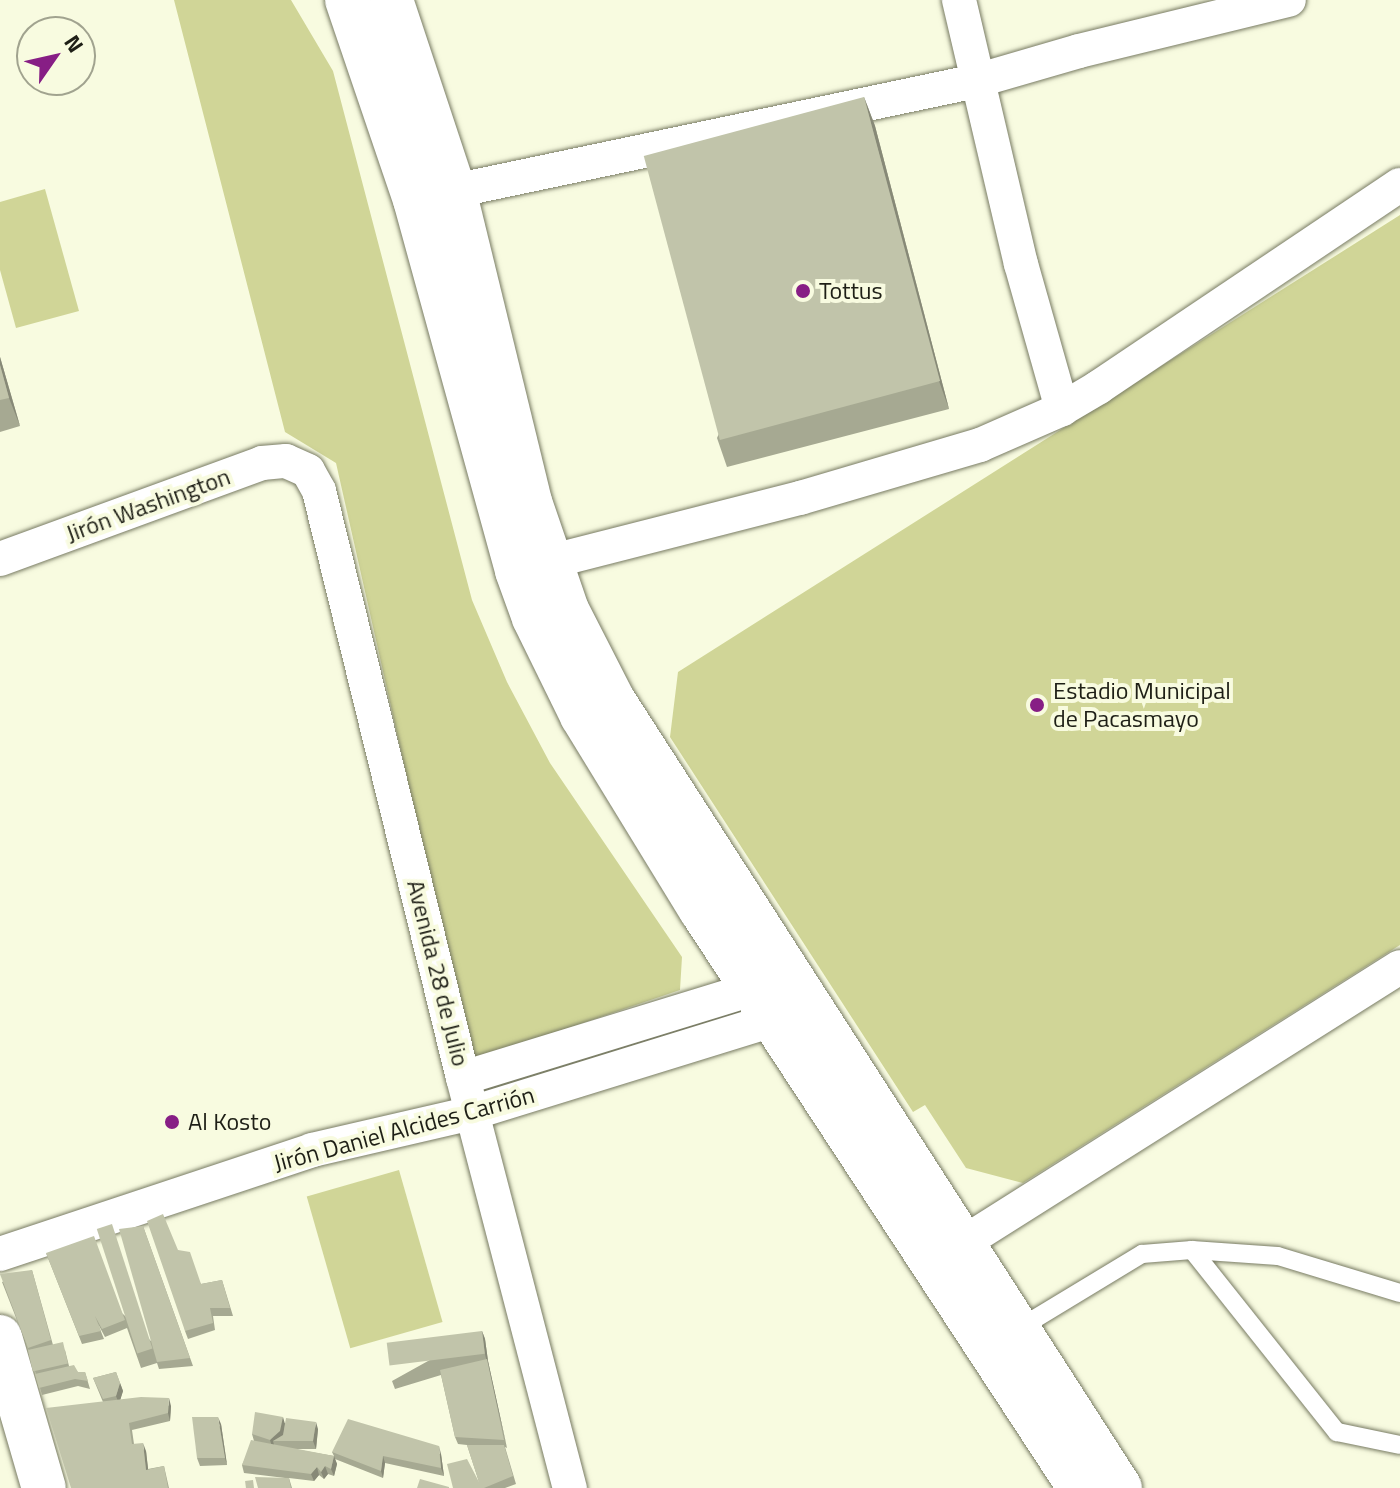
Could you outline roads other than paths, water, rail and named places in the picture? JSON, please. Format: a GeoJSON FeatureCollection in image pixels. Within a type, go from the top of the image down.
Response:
{"type":"FeatureCollection","features":[{"type":"Feature","properties":{"kind":"main road"},"geometry":{"type":"LineString","coordinates":[[347,0],[434,195]]}},
{"type":"Feature","properties":{"kind":"main road"},"geometry":{"type":"LineString","coordinates":[[391,0],[434,195],[530,502],[533,566],[567,610],[613,700],[779,994],[1003,1338],[1120,1488]]}},
{"type":"Feature","properties":{"kind":"main road"},"geometry":{"type":"LineString","coordinates":[[0,1337],[44,1488]]}},
{"type":"Feature","properties":{"kind":"main road"},"geometry":{"type":"LineString","coordinates":[[1003,1338],[1080,1488]]}},
{"type":"Feature","properties":{"kind":"street"},"geometry":{"type":"LineString","coordinates":[[959,0],[976,81],[1062,409]]}},
{"type":"Feature","properties":{"kind":"street"},"geometry":{"type":"LineString","coordinates":[[434,195],[976,81],[1079,51],[1289,0]]}},
{"type":"Feature","properties":{"kind":"street"},"geometry":{"type":"LineString","coordinates":[[533,566],[717,520],[980,445],[1062,409],[1400,185]]}},
{"type":"Feature","properties":{"kind":"street","name":"Jirón Washington"},"geometry":{"type":"LineString","coordinates":[[0,559],[262,463],[298,464]]}},
{"type":"Feature","properties":{"kind":"street","name":"Avenida 28 de Julio"},"geometry":{"type":"LineString","coordinates":[[298,464],[308,471],[319,491],[562,1484]]}},
{"type":"Feature","properties":{"kind":"street"},"geometry":{"type":"LineString","coordinates":[[947,1253],[1400,967]]}},
{"type":"Feature","properties":{"kind":"street","name":"Jirón Daniel Alcides Carrión"},"geometry":{"type":"LineString","coordinates":[[463,1078],[779,994]]}},
{"type":"Feature","properties":{"kind":"street","name":"Jirón Daniel Alcides Carrión"},"geometry":{"type":"LineString","coordinates":[[0,1254],[312,1150],[472,1113],[779,994]]}},
{"type":"Feature","properties":{"kind":"lane"},"geometry":{"type":"LineString","coordinates":[[1192,1250],[1337,1432],[1400,1445]]}},
{"type":"Feature","properties":{"kind":"lane"},"geometry":{"type":"LineString","coordinates":[[1003,1338],[1142,1254],[1192,1250],[1278,1256],[1400,1293]]}},
{"type":"Feature","properties":{"kind":"place","name":"Tottus"},"geometry":{"type":"Point","coordinates":[803,291]}},
{"type":"Feature","properties":{"kind":"place","name":"Estadio Municipal de Pacasmayo"},"geometry":{"type":"Point","coordinates":[1037,705]}},
{"type":"Feature","properties":{"kind":"place","name":"Al Kosto"},"geometry":{"type":"Point","coordinates":[172,1122]}}]}
